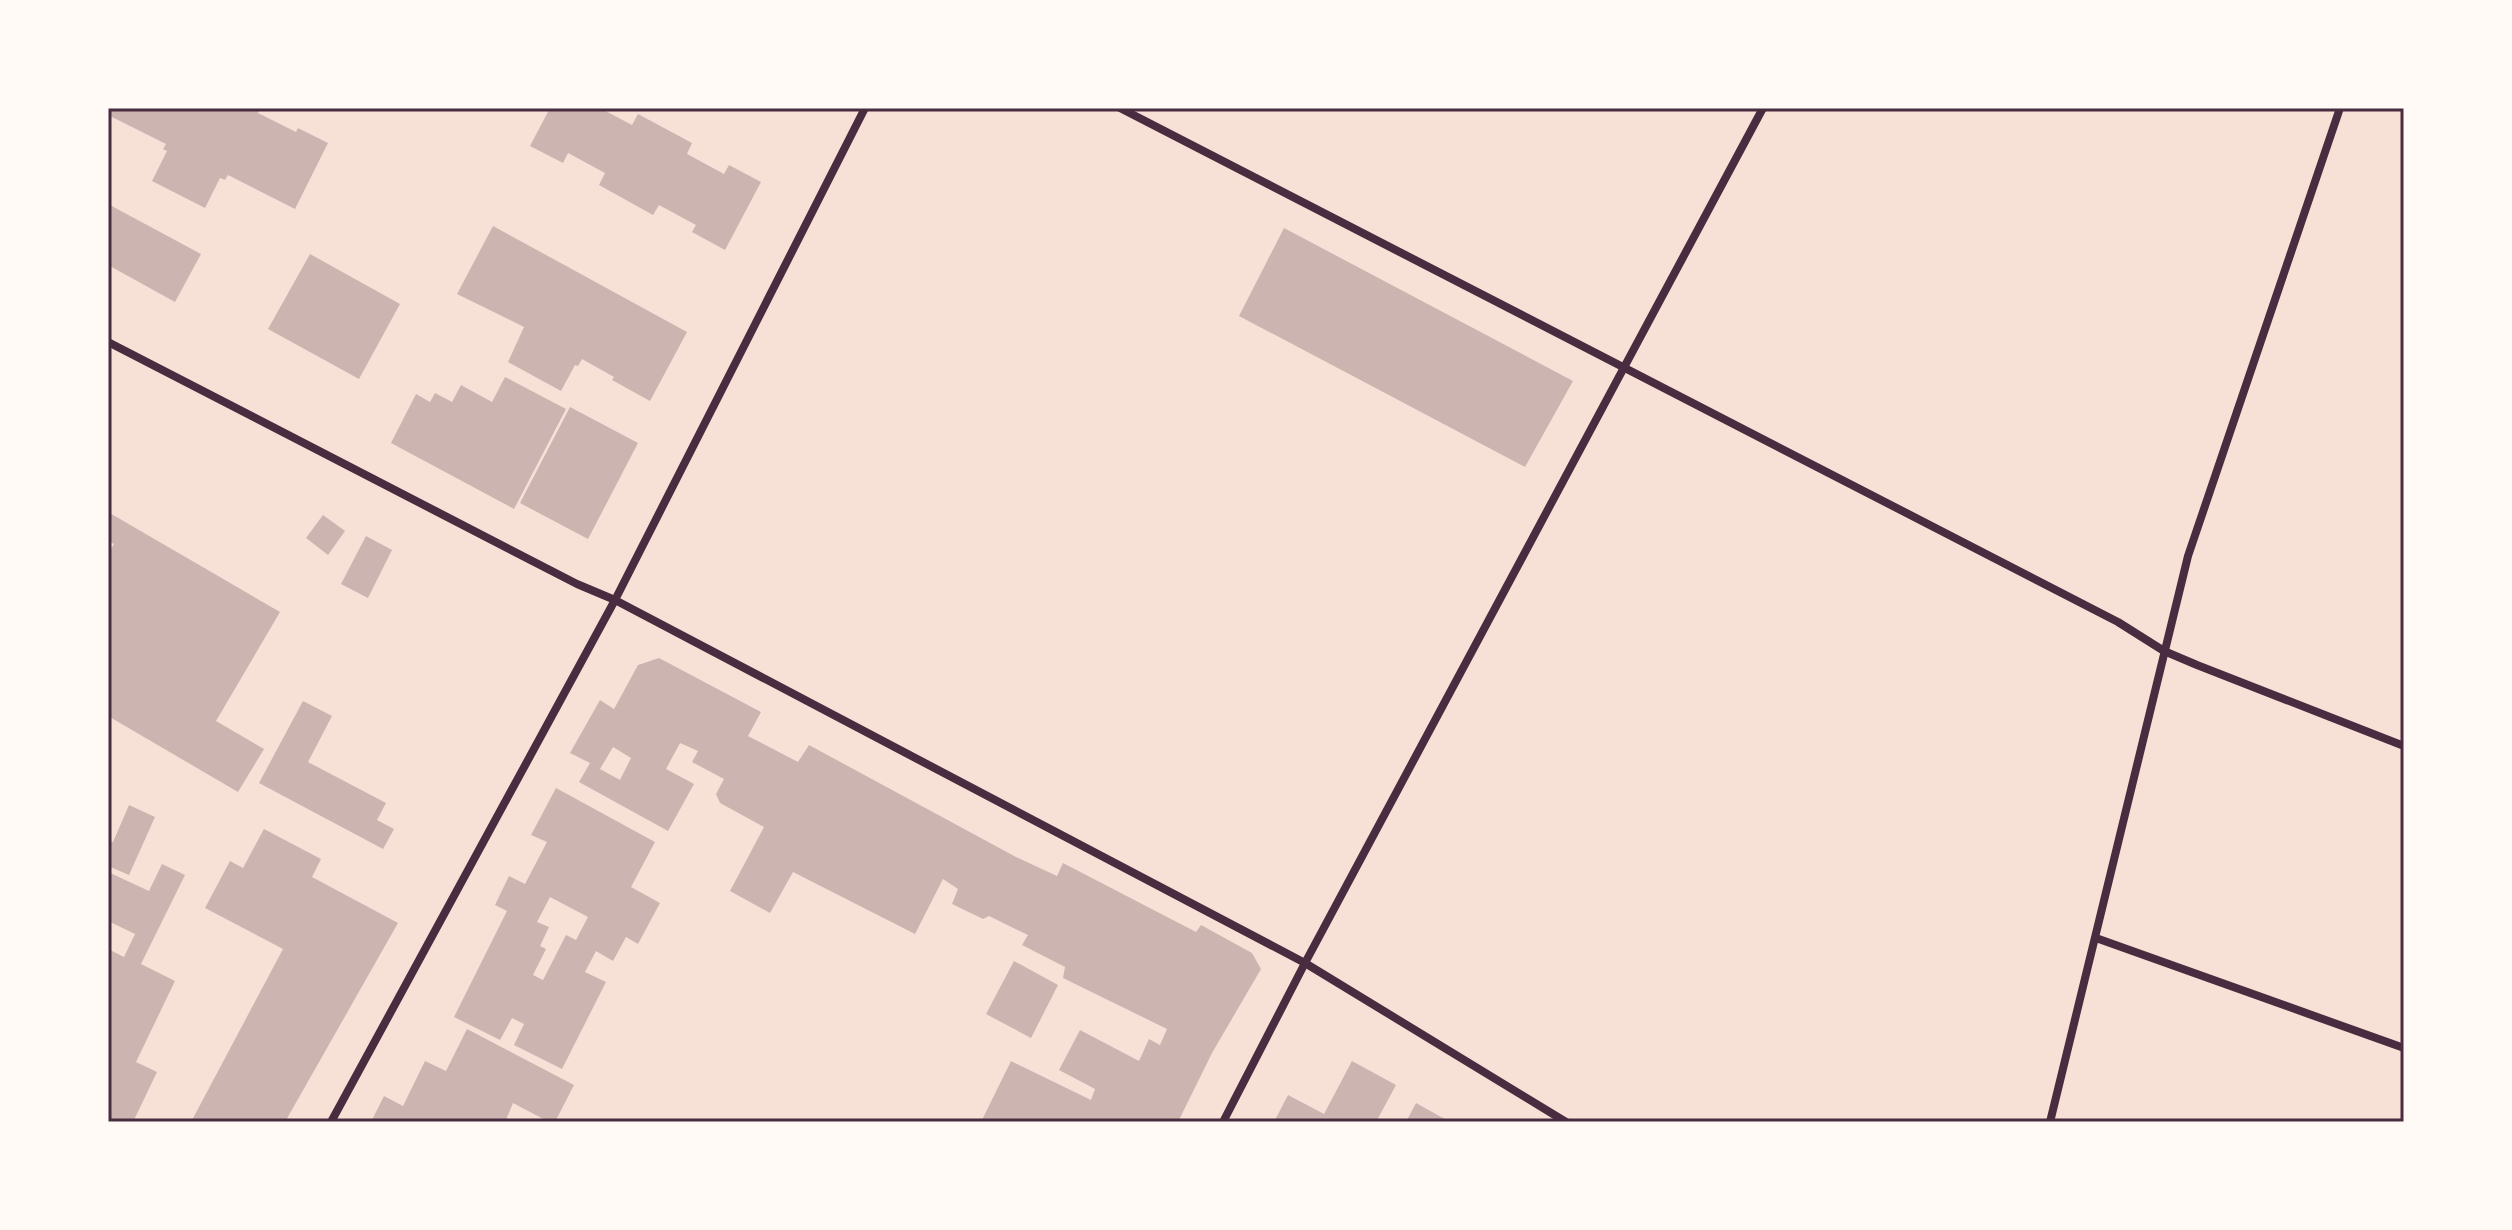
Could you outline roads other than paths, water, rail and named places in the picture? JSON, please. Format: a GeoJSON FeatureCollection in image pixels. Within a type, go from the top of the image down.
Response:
{"type":"FeatureCollection","features":[{"type":"Feature","properties":{"kind":"street"},"geometry":{"type":"LineString","coordinates":[[331,1122],[615,600],[865,108]]}},
{"type":"Feature","properties":{"kind":"street"},"geometry":{"type":"LineString","coordinates":[[1120,108],[2118,622],[2164,651],[2404,746]]}},
{"type":"Feature","properties":{"kind":"street"},"geometry":{"type":"LineString","coordinates":[[1223,1122],[1763,108]]}},
{"type":"Feature","properties":{"kind":"street"},"geometry":{"type":"LineString","coordinates":[[2050,1122],[2188,556],[2340,108]]}},
{"type":"Feature","properties":{"kind":"street"},"geometry":{"type":"LineString","coordinates":[[108,342],[577,584],[615,600],[1305,963],[1566,1122]]}},
{"type":"Feature","properties":{"kind":"street"},"geometry":{"type":"LineString","coordinates":[[2096,938],[2404,1048]]}}]}
